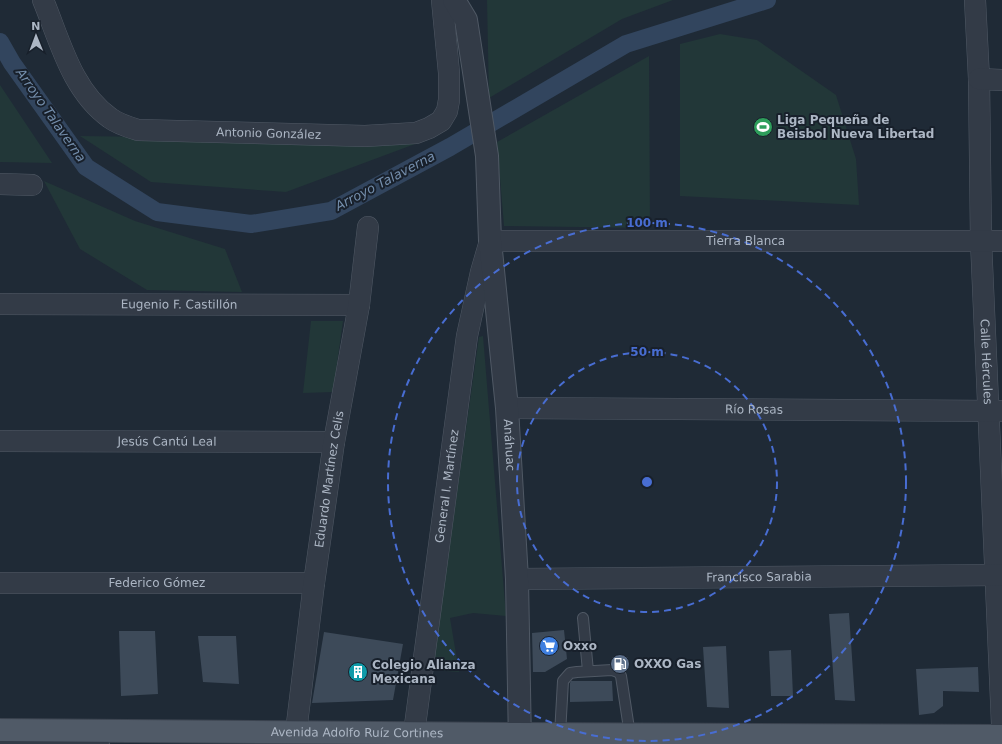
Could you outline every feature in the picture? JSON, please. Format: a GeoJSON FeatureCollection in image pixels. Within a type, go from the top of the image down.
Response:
{"type":"FeatureCollection","features":[{"type":"Feature","properties":{"kind":"main road","name":"Avenida Adolfo Ruíz Cortines"},"geometry":{"type":"LineString","coordinates":[[0,730],[414,733],[520,739],[560,734],[1002,736]]}},
{"type":"Feature","properties":{"kind":"street","name":"Antonio González"},"geometry":{"type":"LineString","coordinates":[[43,0],[71,70],[82,90],[95,106],[111,119],[123,125],[138,130],[365,136],[416,133],[441,121],[447,111],[450,87],[442,0]]}},
{"type":"Feature","properties":{"kind":"street"},"geometry":{"type":"LineString","coordinates":[[454,0],[466,20]]}},
{"type":"Feature","properties":{"kind":"street"},"geometry":{"type":"LineString","coordinates":[[466,20],[474,0]]}},
{"type":"Feature","properties":{"kind":"street","name":"Calle Hércules"},"geometry":{"type":"LineString","coordinates":[[975,0],[979,80],[981,241],[995,411],[1002,724]]}},
{"type":"Feature","properties":{"kind":"street","name":"Anáhuac"},"geometry":{"type":"LineString","coordinates":[[466,20],[487,156],[490,241],[507,408],[516,579],[520,739]]}},
{"type":"Feature","properties":{"kind":"street"},"geometry":{"type":"LineString","coordinates":[[979,80],[1002,80]]}},
{"type":"Feature","properties":{"kind":"street"},"geometry":{"type":"LineString","coordinates":[[0,184],[32,185]]}},
{"type":"Feature","properties":{"kind":"street","name":"Eduardo Martínez Celis"},"geometry":{"type":"LineString","coordinates":[[296,732],[314,583],[334,442],[359,305],[368,227]]}},
{"type":"Feature","properties":{"kind":"street","name":"Tierra Blanca"},"geometry":{"type":"LineString","coordinates":[[490,241],[1002,241]]}},
{"type":"Feature","properties":{"kind":"street","name":"General I. Martínez"},"geometry":{"type":"LineString","coordinates":[[414,733],[467,336],[481,272],[490,241]]}},
{"type":"Feature","properties":{"kind":"street","name":"Eugenio F. Castillón"},"geometry":{"type":"LineString","coordinates":[[0,304],[359,305]]}},
{"type":"Feature","properties":{"kind":"street","name":"Río Rosas"},"geometry":{"type":"LineString","coordinates":[[507,408],[995,411]]}},
{"type":"Feature","properties":{"kind":"street","name":"Jesús Cantú Leal"},"geometry":{"type":"LineString","coordinates":[[0,441],[334,442]]}},
{"type":"Feature","properties":{"kind":"street","name":"Francisco Sarabia"},"geometry":{"type":"LineString","coordinates":[[516,579],[998,575]]}},
{"type":"Feature","properties":{"kind":"street","name":"Federico Gómez"},"geometry":{"type":"LineString","coordinates":[[0,583],[314,583]]}},
{"type":"Feature","properties":{"kind":"lane"},"geometry":{"type":"LineString","coordinates":[[583,618],[588,671]]}},
{"type":"Feature","properties":{"kind":"lane"},"geometry":{"type":"LineString","coordinates":[[560,734],[562,681],[570,673],[612,670],[618,672],[621,676],[630,735]]}},
{"type":"Feature","properties":{"kind":"lane"},"geometry":{"type":"LineString","coordinates":[[0,743],[104,744]]}},
{"type":"Feature","properties":{"kind":"green space"},"geometry":{"type":"Polygon","coordinates":[[[487,0],[673,0],[622,19],[489,98],[487,0]]]}},
{"type":"Feature","properties":{"kind":"green space","name":"Liga Pequeña de Beisbol Nueva Libertad"},"geometry":{"type":"Polygon","coordinates":[[[720,34],[757,40],[836,95],[856,159],[859,205],[680,196],[680,44],[720,34]]]}},
{"type":"Feature","properties":{"kind":"green space"},"geometry":{"type":"Polygon","coordinates":[[[649,56],[650,228],[504,226],[497,142],[649,56]]]}},
{"type":"Feature","properties":{"kind":"green space"},"geometry":{"type":"Polygon","coordinates":[[[0,85],[52,163],[0,162],[0,85]]]}},
{"type":"Feature","properties":{"kind":"green space"},"geometry":{"type":"Polygon","coordinates":[[[80,136],[293,139],[415,144],[286,192],[151,182],[80,136]]]}},
{"type":"Feature","properties":{"kind":"green space"},"geometry":{"type":"Polygon","coordinates":[[[44,181],[135,221],[225,249],[242,292],[147,290],[80,249],[44,181]]]}},
{"type":"Feature","properties":{"kind":"green space"},"geometry":{"type":"Polygon","coordinates":[[[311,321],[343,321],[333,392],[303,393],[311,321]]]}},
{"type":"Feature","properties":{"kind":"green space"},"geometry":{"type":"Polygon","coordinates":[[[483,336],[506,616],[473,613],[450,618],[459,672],[432,670],[479,337],[483,336]]]}},
{"type":"Feature","properties":{"kind":"building"},"geometry":{"type":"Polygon","coordinates":[[[849,613],[855,701],[835,700],[829,614],[849,613]]]}},
{"type":"Feature","properties":{"kind":"building","name":"Oxxo"},"geometry":{"type":"Polygon","coordinates":[[[564,630],[567,659],[545,672],[533,672],[532,633],[564,630]]]}},
{"type":"Feature","properties":{"kind":"building"},"geometry":{"type":"Polygon","coordinates":[[[119,631],[155,631],[158,694],[121,696],[119,631]]]}},
{"type":"Feature","properties":{"kind":"building","name":"Colegio Alianza Mexicana"},"geometry":{"type":"Polygon","coordinates":[[[324,632],[403,644],[393,700],[312,703],[324,632]]]}},
{"type":"Feature","properties":{"kind":"building"},"geometry":{"type":"Polygon","coordinates":[[[198,636],[236,636],[239,684],[203,682],[198,636]]]}},
{"type":"Feature","properties":{"kind":"building"},"geometry":{"type":"Polygon","coordinates":[[[726,646],[729,708],[707,707],[703,647],[726,646]]]}},
{"type":"Feature","properties":{"kind":"building"},"geometry":{"type":"Polygon","coordinates":[[[791,650],[793,696],[771,696],[769,651],[791,650]]]}},
{"type":"Feature","properties":{"kind":"building"},"geometry":{"type":"Polygon","coordinates":[[[978,667],[979,692],[943,691],[943,706],[934,713],[919,715],[916,669],[978,667]]]}},
{"type":"Feature","properties":{"kind":"building"},"geometry":{"type":"Polygon","coordinates":[[[571,681],[612,681],[613,701],[570,702],[571,681]]]}},
{"type":"Feature","properties":{"kind":"waterway","name":"Arroyo Talaverna"},"geometry":{"type":"LineString","coordinates":[[0,42],[12,63],[86,167],[157,212],[251,224],[331,211],[450,147],[626,44],[767,0]]}},
{"type":"Feature","properties":{"kind":"place","name":"Liga Pequeña de Beisbol Nueva Libertad"},"geometry":{"type":"Point","coordinates":[763,127]}},
{"type":"Feature","properties":{"kind":"place","name":"Oxxo"},"geometry":{"type":"Point","coordinates":[549,646]}},
{"type":"Feature","properties":{"kind":"place","name":"OXXO Gas"},"geometry":{"type":"Point","coordinates":[620,664]}},
{"type":"Feature","properties":{"kind":"place","name":"Colegio Alianza Mexicana"},"geometry":{"type":"Point","coordinates":[358,672]}}]}
